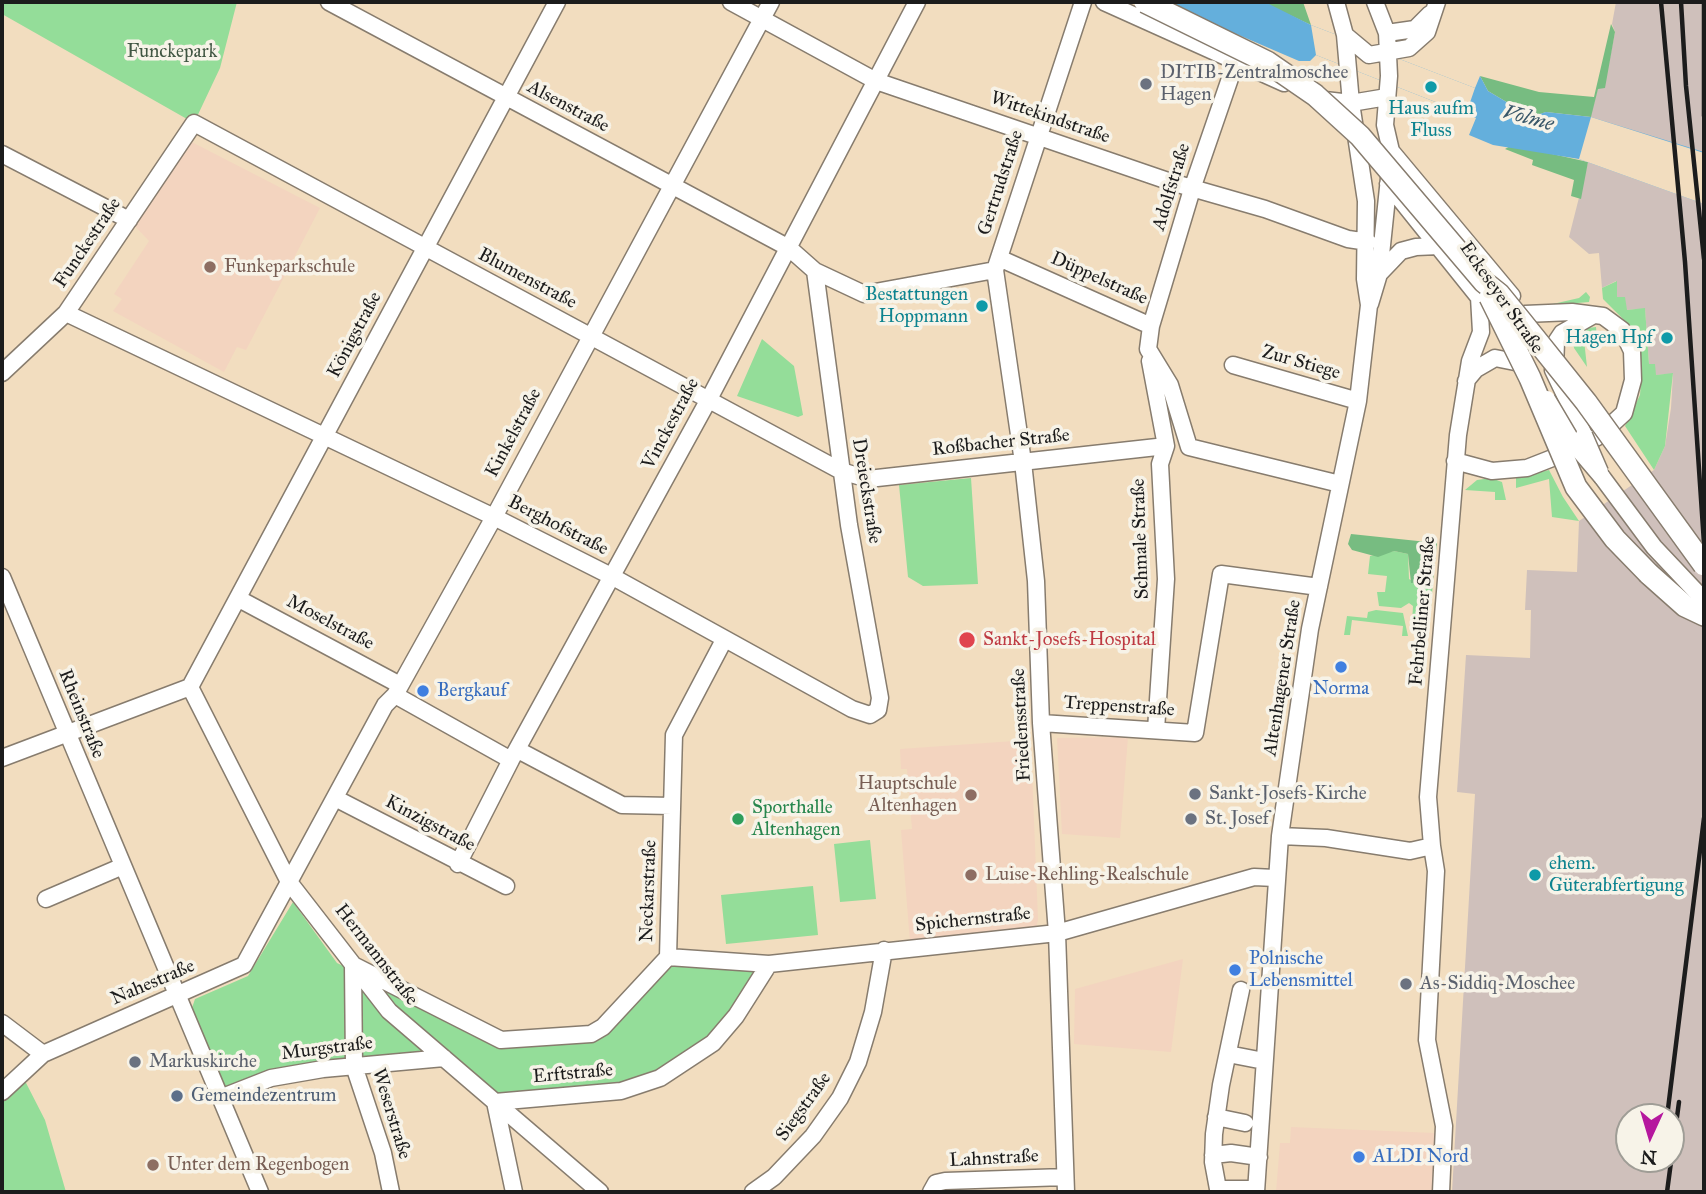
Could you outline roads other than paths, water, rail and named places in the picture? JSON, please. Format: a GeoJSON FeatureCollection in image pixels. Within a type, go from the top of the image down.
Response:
{"type":"FeatureCollection","features":[{"type":"Feature","properties":{"kind":"main road"},"geometry":{"type":"LineString","coordinates":[[1145,2],[1267,62],[1327,105],[1378,156],[1481,290],[1530,379],[1571,477],[1591,510],[1649,574],[1685,606],[1704,615]]}},
{"type":"Feature","properties":{"kind":"main road"},"geometry":{"type":"LineString","coordinates":[[1481,290],[1499,294],[1586,402],[1704,565]]}},
{"type":"Feature","properties":{"kind":"street","name":"Alsenstraße"},"geometry":{"type":"LineString","coordinates":[[329,2],[789,248]]}},
{"type":"Feature","properties":{"kind":"street","name":"Königstraße"},"geometry":{"type":"LineString","coordinates":[[190,688],[557,2]]}},
{"type":"Feature","properties":{"kind":"street","name":"Wittekindstraße"},"geometry":{"type":"LineString","coordinates":[[731,2],[876,81],[1171,182],[1193,186],[1348,239],[1368,242]]}},
{"type":"Feature","properties":{"kind":"street","name":"Kinkelstraße"},"geometry":{"type":"LineString","coordinates":[[289,882],[386,705],[398,690],[494,517],[771,2]]}},
{"type":"Feature","properties":{"kind":"street","name":"Vinckestraße"},"geometry":{"type":"LineString","coordinates":[[458,864],[709,399],[917,2]]}},
{"type":"Feature","properties":{"kind":"street","name":"Gertrudstraße"},"geometry":{"type":"LineString","coordinates":[[997,264],[1083,2]]}},
{"type":"Feature","properties":{"kind":"street"},"geometry":{"type":"LineString","coordinates":[[1104,2],[1312,98],[1351,103],[1387,97]]}},
{"type":"Feature","properties":{"kind":"street","name":"Altenhagener Straße"},"geometry":{"type":"LineString","coordinates":[[1336,2],[1345,35],[1351,103],[1367,213],[1366,279],[1370,305]]}},
{"type":"Feature","properties":{"kind":"street","name":"Altenhagener Straße"},"geometry":{"type":"LineString","coordinates":[[1241,990],[1216,1117],[1213,1155],[1218,1189],[1256,1191],[1275,878],[1280,836],[1319,587],[1358,401],[1370,305],[1379,274],[1391,151],[1385,125],[1389,52],[1387,33],[1375,2]]}},
{"type":"Feature","properties":{"kind":"street"},"geometry":{"type":"LineString","coordinates":[[1345,35],[1369,55],[1409,48],[1422,38],[1433,20],[1435,6]]}},
{"type":"Feature","properties":{"kind":"street"},"geometry":{"type":"LineString","coordinates":[[1387,33],[1415,29],[1435,6]]}},
{"type":"Feature","properties":{"kind":"street","name":"Adolfstraße"},"geometry":{"type":"LineString","coordinates":[[1151,326],[1193,186],[1236,61]]}},
{"type":"Feature","properties":{"kind":"street","name":"Eckeseyer Straße"},"geometry":{"type":"LineString","coordinates":[[1312,98],[1359,148],[1439,246],[1481,290],[1520,363],[1537,383],[1573,443],[1654,547],[1704,600]]}},
{"type":"Feature","properties":{"kind":"street","name":"Blumenstraße"},"geometry":{"type":"LineString","coordinates":[[194,123],[841,471]]}},
{"type":"Feature","properties":{"kind":"street","name":"Funckestraße"},"geometry":{"type":"LineString","coordinates":[[2,373],[66,313],[194,123]]}},
{"type":"Feature","properties":{"kind":"street","name":"Eckeseyer Straße"},"geometry":{"type":"LineString","coordinates":[[1391,151],[1525,314],[1595,455],[1602,477]]}},
{"type":"Feature","properties":{"kind":"street"},"geometry":{"type":"LineString","coordinates":[[2,154],[129,220]]}},
{"type":"Feature","properties":{"kind":"street"},"geometry":{"type":"LineString","coordinates":[[1379,274],[1401,251],[1439,246]]}},
{"type":"Feature","properties":{"kind":"street"},"geometry":{"type":"LineString","coordinates":[[789,248],[815,271],[864,294],[997,264]]}},
{"type":"Feature","properties":{"kind":"street","name":"Düppelstraße"},"geometry":{"type":"LineString","coordinates":[[997,264],[1151,326],[1148,349]]}},
{"type":"Feature","properties":{"kind":"street","name":"Friedensstraße"},"geometry":{"type":"LineString","coordinates":[[997,264],[1036,581],[1041,723],[1056,933],[1065,1184]]}},
{"type":"Feature","properties":{"kind":"street","name":"Dreieckstraße"},"geometry":{"type":"LineString","coordinates":[[815,271],[841,471],[881,705],[875,715]]}},
{"type":"Feature","properties":{"kind":"street","name":"Fehrbelliner Straße"},"geometry":{"type":"LineString","coordinates":[[1441,1192],[1444,1126],[1427,1040],[1436,871],[1428,797],[1455,461],[1469,360],[1481,332],[1481,290]]}},
{"type":"Feature","properties":{"kind":"street"},"geometry":{"type":"LineString","coordinates":[[1455,461],[1482,470],[1519,470],[1578,448],[1615,424],[1624,412],[1633,389],[1632,351],[1622,330],[1603,316],[1572,312],[1525,314]]}},
{"type":"Feature","properties":{"kind":"street","name":"Berghofstraße"},"geometry":{"type":"LineString","coordinates":[[66,313],[494,517],[612,577],[852,709],[875,715]]}},
{"type":"Feature","properties":{"kind":"street"},"geometry":{"type":"LineString","coordinates":[[1555,373],[1556,342],[1575,323],[1594,315]]}},
{"type":"Feature","properties":{"kind":"street"},"geometry":{"type":"LineString","coordinates":[[1148,349],[1170,385],[1189,447],[1340,484]]}},
{"type":"Feature","properties":{"kind":"street","name":"Schmale Straße"},"geometry":{"type":"LineString","coordinates":[[1148,349],[1166,446],[1160,464],[1167,579],[1156,730]]}},
{"type":"Feature","properties":{"kind":"street"},"geometry":{"type":"LineString","coordinates":[[1466,381],[1476,369],[1495,358],[1520,363]]}},
{"type":"Feature","properties":{"kind":"street","name":"Zur Stiege"},"geometry":{"type":"LineString","coordinates":[[1233,365],[1358,401]]}},
{"type":"Feature","properties":{"kind":"street","name":"Roßbacher Straße"},"geometry":{"type":"LineString","coordinates":[[841,471],[868,479],[1166,446]]}},
{"type":"Feature","properties":{"kind":"street","name":"Treppenstraße"},"geometry":{"type":"LineString","coordinates":[[1041,723],[1195,733],[1221,574],[1319,587]]}},
{"type":"Feature","properties":{"kind":"street","name":"Rheinstraße"},"geometry":{"type":"LineString","coordinates":[[2,577],[175,996],[260,1192]]}},
{"type":"Feature","properties":{"kind":"street","name":"Moselstraße"},"geometry":{"type":"LineString","coordinates":[[239,599],[515,755],[622,805],[672,806]]}},
{"type":"Feature","properties":{"kind":"street","name":"Neckarstraße"},"geometry":{"type":"LineString","coordinates":[[353,965],[496,1038],[507,1040],[595,1033],[668,957],[677,727],[724,640]]}},
{"type":"Feature","properties":{"kind":"street"},"geometry":{"type":"LineString","coordinates":[[2,758],[190,688]]}},
{"type":"Feature","properties":{"kind":"street","name":"Hermannstraße"},"geometry":{"type":"LineString","coordinates":[[190,688],[289,882],[389,1011],[600,1192]]}},
{"type":"Feature","properties":{"kind":"street","name":"Kinzigstraße"},"geometry":{"type":"LineString","coordinates":[[335,798],[458,864],[506,886]]}},
{"type":"Feature","properties":{"kind":"street"},"geometry":{"type":"LineString","coordinates":[[1280,836],[1337,840],[1410,851],[1432,846]]}},
{"type":"Feature","properties":{"kind":"street"},"geometry":{"type":"LineString","coordinates":[[46,900],[123,866]]}},
{"type":"Feature","properties":{"kind":"street","name":"Spichernstraße"},"geometry":{"type":"LineString","coordinates":[[668,957],[769,964],[1056,933],[1254,877],[1275,878]]}},
{"type":"Feature","properties":{"kind":"street","name":"Nahestraße"},"geometry":{"type":"LineString","coordinates":[[2,1091],[43,1054],[244,965],[289,882]]}},
{"type":"Feature","properties":{"kind":"street","name":"Siegstraße"},"geometry":{"type":"LineString","coordinates":[[753,1192],[775,1177],[813,1136],[840,1098],[858,1062],[873,1012],[884,950]]}},
{"type":"Feature","properties":{"kind":"street","name":"Erftstraße"},"geometry":{"type":"LineString","coordinates":[[495,1102],[621,1091],[660,1078],[713,1043],[736,1016],[769,964]]}},
{"type":"Feature","properties":{"kind":"street","name":"Weserstraße"},"geometry":{"type":"LineString","coordinates":[[353,965],[354,1066],[383,1153],[391,1192]]}},
{"type":"Feature","properties":{"kind":"street"},"geometry":{"type":"LineString","coordinates":[[2,1023],[43,1054]]}},
{"type":"Feature","properties":{"kind":"street"},"geometry":{"type":"LineString","coordinates":[[1227,1054],[1264,1061]]}},
{"type":"Feature","properties":{"kind":"street","name":"Murgstraße"},"geometry":{"type":"LineString","coordinates":[[219,1098],[271,1078],[354,1066],[444,1058]]}},
{"type":"Feature","properties":{"kind":"street"},"geometry":{"type":"LineString","coordinates":[[495,1102],[514,1192]]}},
{"type":"Feature","properties":{"kind":"street"},"geometry":{"type":"LineString","coordinates":[[1216,1117],[1245,1123]]}},
{"type":"Feature","properties":{"kind":"street"},"geometry":{"type":"LineString","coordinates":[[1213,1155],[1231,1153],[1259,1157]]}},
{"type":"Feature","properties":{"kind":"street","name":"Lahnstraße"},"geometry":{"type":"LineString","coordinates":[[931,1192],[936,1183],[945,1181],[1065,1184]]}},
{"type":"Feature","properties":{"kind":"water","name":"Volme"},"geometry":{"type":"Polygon","coordinates":[[[1162,2],[1265,2],[1311,25],[1475,88],[1480,76],[1488,91],[1520,110],[1536,115],[1546,112],[1591,117],[1704,152],[1704,204],[1579,159],[1493,145],[1469,135],[1476,118],[1316,55],[1310,61],[1299,61],[1162,2]]]}},
{"type":"Feature","properties":{"kind":"railway"},"geometry":{"type":"LineString","coordinates":[[1661,2],[1685,262],[1704,543]]}},
{"type":"Feature","properties":{"kind":"railway"},"geometry":{"type":"LineString","coordinates":[[1681,2],[1686,86],[1704,259]]}},
{"type":"Feature","properties":{"kind":"railway"},"geometry":{"type":"LineString","coordinates":[[1704,2],[1704,116]]}},
{"type":"Feature","properties":{"kind":"railway"},"geometry":{"type":"LineString","coordinates":[[1669,1103],[1704,818]]}},
{"type":"Feature","properties":{"kind":"railway"},"geometry":{"type":"LineString","coordinates":[[1667,1192],[1679,1102]]}},
{"type":"Feature","properties":{"kind":"place","name":"DITIB-Zentralmoschee Hagen"},"geometry":{"type":"Point","coordinates":[1146,84]}},
{"type":"Feature","properties":{"kind":"place","name":"Haus aufm Fluss"},"geometry":{"type":"Point","coordinates":[1431,87]}},
{"type":"Feature","properties":{"kind":"place","name":"Funkeparkschule"},"geometry":{"type":"Point","coordinates":[210,267]}},
{"type":"Feature","properties":{"kind":"place","name":"Bestattungen Hoppmann"},"geometry":{"type":"Point","coordinates":[982,306]}},
{"type":"Feature","properties":{"kind":"place","name":"Hagen Hpf"},"geometry":{"type":"Point","coordinates":[1667,338]}},
{"type":"Feature","properties":{"kind":"place","name":"Sankt-Josefs-Hospital"},"geometry":{"type":"Point","coordinates":[967,640]}},
{"type":"Feature","properties":{"kind":"place","name":"Norma"},"geometry":{"type":"Point","coordinates":[1341,667]}},
{"type":"Feature","properties":{"kind":"place","name":"Bergkauf"},"geometry":{"type":"Point","coordinates":[423,691]}},
{"type":"Feature","properties":{"kind":"place","name":"Sankt-Josefs-Kirche"},"geometry":{"type":"Point","coordinates":[1195,794]}},
{"type":"Feature","properties":{"kind":"place","name":"Hauptschule Altenhagen"},"geometry":{"type":"Point","coordinates":[971,795]}},
{"type":"Feature","properties":{"kind":"place","name":"Sporthalle Altenhagen"},"geometry":{"type":"Point","coordinates":[738,819]}},
{"type":"Feature","properties":{"kind":"place","name":"St. Josef"},"geometry":{"type":"Point","coordinates":[1191,819]}},
{"type":"Feature","properties":{"kind":"place","name":"Luise-Rehling-Realschule"},"geometry":{"type":"Point","coordinates":[971,875]}},
{"type":"Feature","properties":{"kind":"place","name":"ehem. Güterabfertigung"},"geometry":{"type":"Point","coordinates":[1535,875]}},
{"type":"Feature","properties":{"kind":"place","name":"Polnische Lebensmittel"},"geometry":{"type":"Point","coordinates":[1235,970]}},
{"type":"Feature","properties":{"kind":"place","name":"As-Siddiq-Moschee"},"geometry":{"type":"Point","coordinates":[1406,984]}},
{"type":"Feature","properties":{"kind":"place","name":"Markuskirche"},"geometry":{"type":"Point","coordinates":[135,1062]}},
{"type":"Feature","properties":{"kind":"place","name":"Gemeindezentrum"},"geometry":{"type":"Point","coordinates":[177,1096]}},
{"type":"Feature","properties":{"kind":"place","name":"ALDI Nord"},"geometry":{"type":"Point","coordinates":[1359,1157]}},
{"type":"Feature","properties":{"kind":"place","name":"Unter dem Regenbogen"},"geometry":{"type":"Point","coordinates":[153,1165]}},
{"type":"Feature","properties":{"kind":"park label","name":"Funckepark"},"geometry":{"type":"Point","coordinates":[172,52]}}]}
